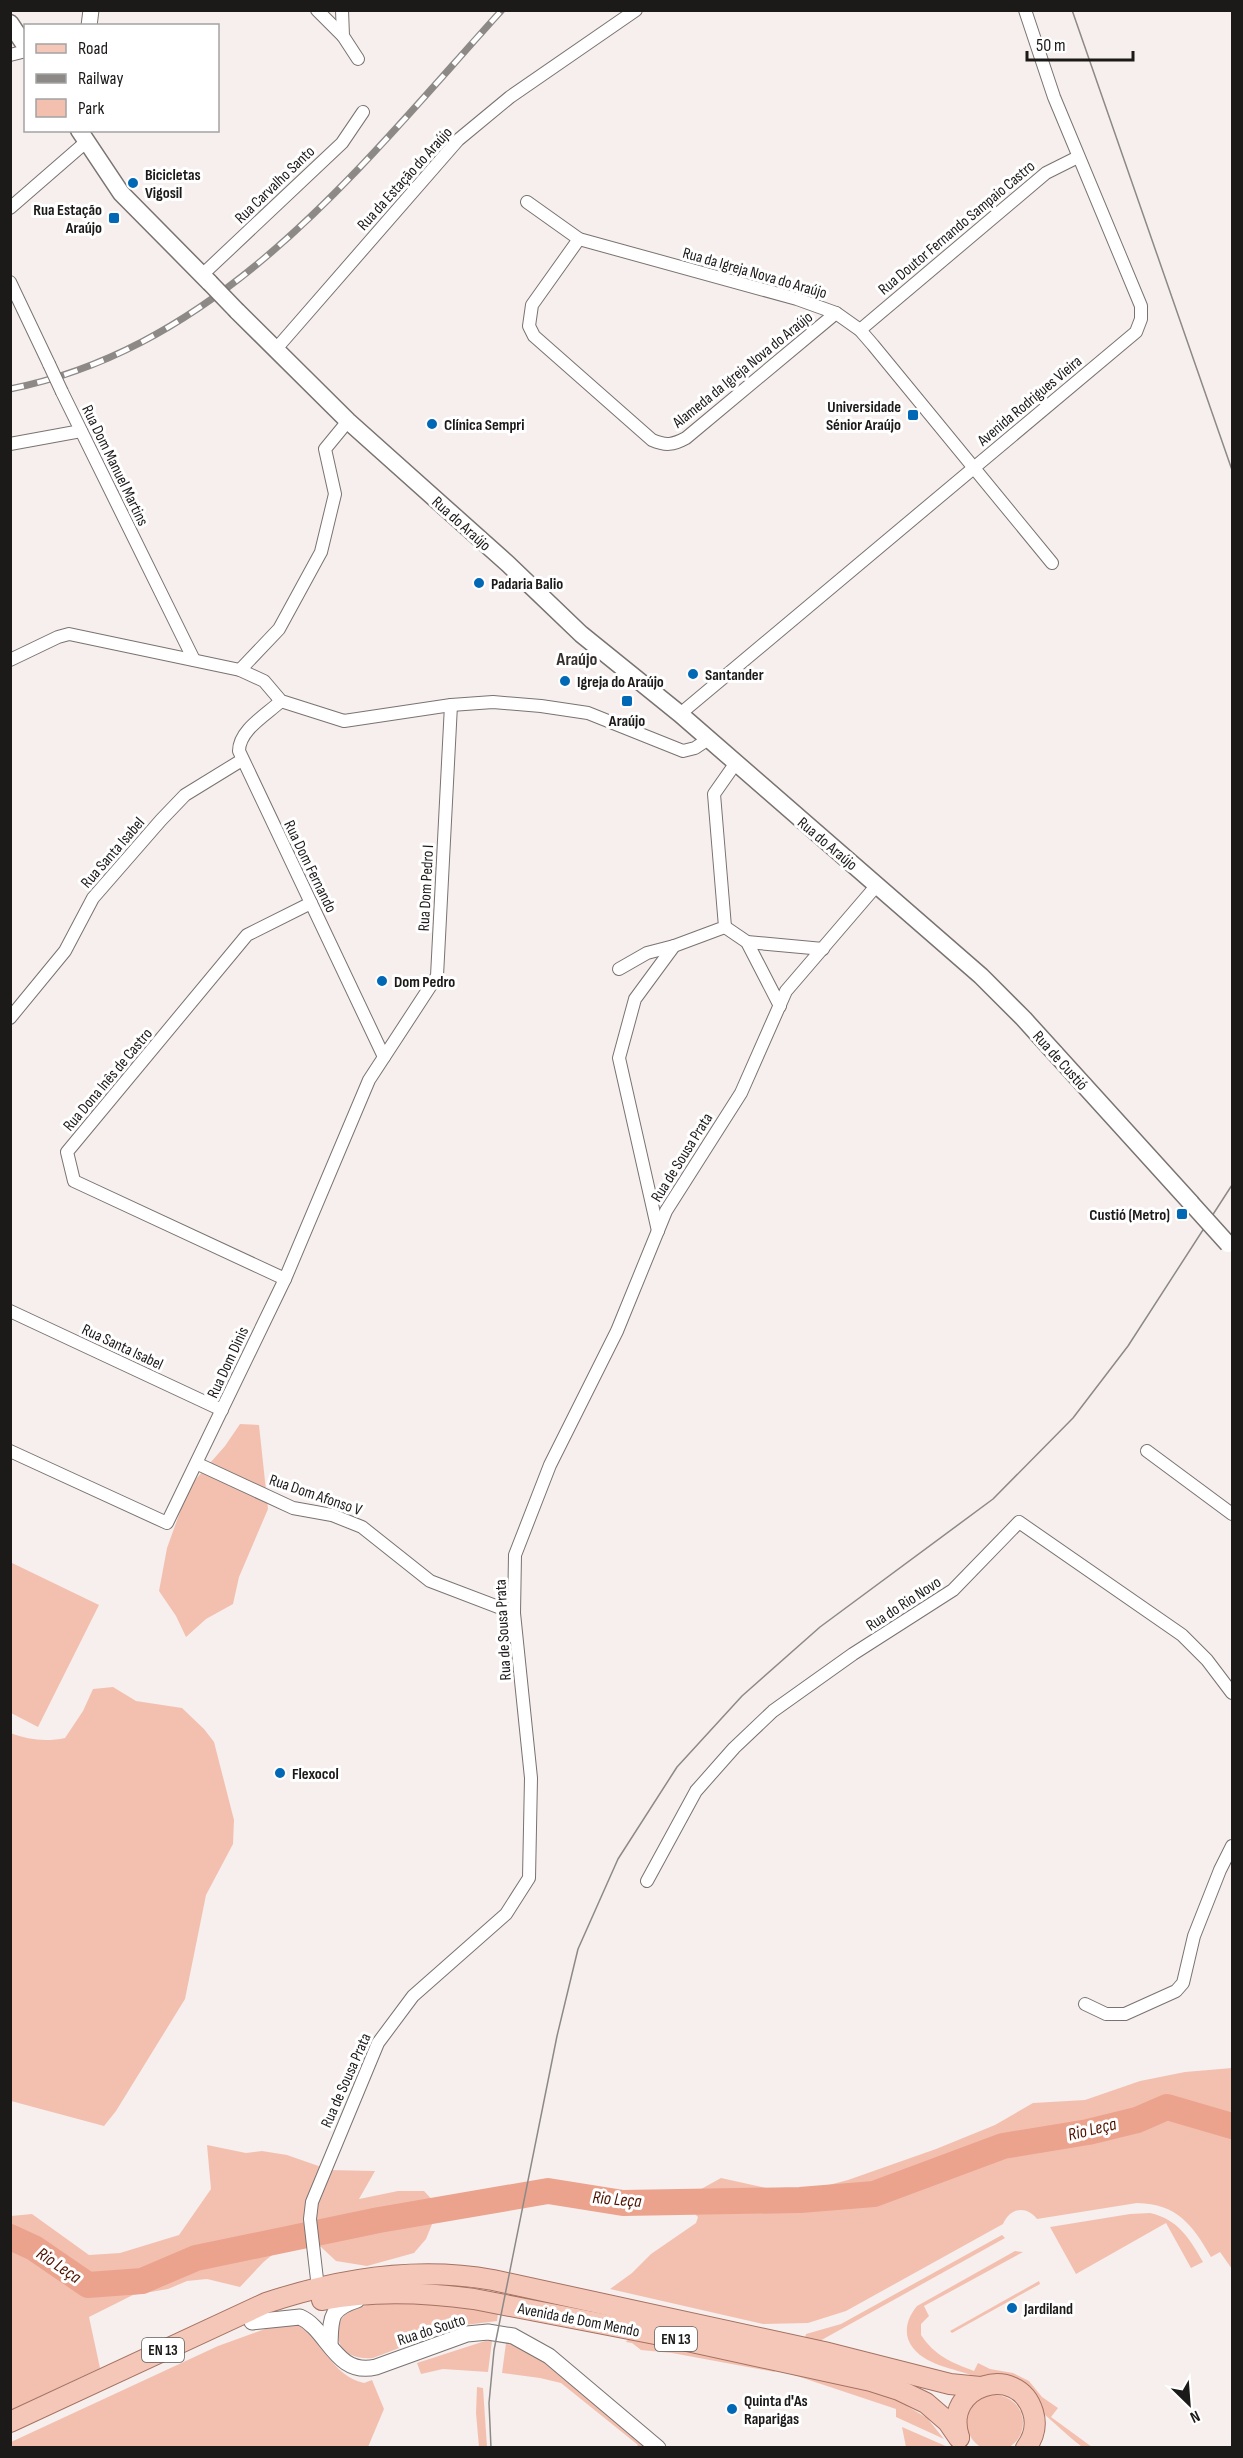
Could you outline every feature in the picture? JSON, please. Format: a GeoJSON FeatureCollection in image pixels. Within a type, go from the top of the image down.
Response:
{"type":"FeatureCollection","features":[{"type":"Feature","properties":{"kind":"main road"},"geometry":{"type":"LineString","coordinates":[[10,22],[24,43]]}},
{"type":"Feature","properties":{"kind":"main road","name":"Rua do Araújo"},"geometry":{"type":"LineString","coordinates":[[82,136],[121,193],[348,421],[508,564],[581,634],[680,714],[707,740],[877,885]]}},
{"type":"Feature","properties":{"kind":"main road","name":"Rua de Custió"},"geometry":{"type":"LineString","coordinates":[[877,885],[981,975],[1024,1019],[1230,1246]]}},
{"type":"Feature","properties":{"kind":"main road","name":"Avenida de Dom Mendo"},"geometry":{"type":"LineString","coordinates":[[318,2288],[371,2278],[403,2275],[480,2278],[824,2352],[950,2384],[981,2387]]}},
{"type":"Feature","properties":{"kind":"main road","name":"EN 13"},"geometry":{"type":"LineString","coordinates":[[10,2422],[239,2314],[284,2297],[318,2288]]}},
{"type":"Feature","properties":{"kind":"main road","name":"Avenida de Dom Mendo"},"geometry":{"type":"LineString","coordinates":[[252,2322],[316,2301],[344,2296],[418,2294],[474,2299],[646,2332],[871,2381],[899,2390],[926,2403],[948,2422],[961,2443]]}},
{"type":"Feature","properties":{"kind":"main road","name":"EN 13"},"geometry":{"type":"LineString","coordinates":[[10,2435],[252,2322]]}},
{"type":"Feature","properties":{"kind":"main road","name":"EN 13"},"geometry":{"type":"LineString","coordinates":[[961,2443],[956,2423],[959,2408],[968,2395],[981,2387],[993,2384],[1005,2385],[1026,2398],[1035,2421],[1029,2447]]}},
{"type":"Feature","properties":{"kind":"street"},"geometry":{"type":"LineString","coordinates":[[317,10],[344,36],[358,59]]}},
{"type":"Feature","properties":{"kind":"street"},"geometry":{"type":"LineString","coordinates":[[342,10],[344,36]]}},
{"type":"Feature","properties":{"kind":"street","name":"Rua da Estação do Araújo"},"geometry":{"type":"LineString","coordinates":[[276,349],[458,140],[510,97],[636,10]]}},
{"type":"Feature","properties":{"kind":"street","name":"Avenida Rodrigues Vieira"},"geometry":{"type":"LineString","coordinates":[[680,714],[1136,332],[1141,319],[1141,306],[1054,97],[1025,10]]}},
{"type":"Feature","properties":{"kind":"street","name":"Rua Carvalho Santo"},"geometry":{"type":"LineString","coordinates":[[206,279],[342,142],[363,112]]}},
{"type":"Feature","properties":{"kind":"street"},"geometry":{"type":"LineString","coordinates":[[10,208],[82,136]]}},
{"type":"Feature","properties":{"kind":"street","name":"Rua Doutor Fernando Sampaio Castro"},"geometry":{"type":"LineString","coordinates":[[860,330],[1046,173],[1078,157]]}},
{"type":"Feature","properties":{"kind":"street","name":"Rua da Igreja Nova do Araújo"},"geometry":{"type":"LineString","coordinates":[[527,202],[579,239],[797,299],[836,313],[860,330],[1052,563]]}},
{"type":"Feature","properties":{"kind":"street","name":"Alameda da Igreja Nova do Araújo"},"geometry":{"type":"LineString","coordinates":[[579,239],[532,305],[529,326],[534,336],[652,440],[662,445],[674,445],[686,438],[836,313]]}},
{"type":"Feature","properties":{"kind":"street","name":"Rua Dom Manuel Martins"},"geometry":{"type":"LineString","coordinates":[[10,282],[62,393],[194,660]]}},
{"type":"Feature","properties":{"kind":"street"},"geometry":{"type":"LineString","coordinates":[[240,670],[279,629],[321,552],[335,494],[325,449],[348,421]]}},
{"type":"Feature","properties":{"kind":"street"},"geometry":{"type":"LineString","coordinates":[[10,444],[81,431]]}},
{"type":"Feature","properties":{"kind":"street"},"geometry":{"type":"LineString","coordinates":[[10,660],[69,634],[240,670],[264,681],[281,701],[344,721],[451,705],[494,702],[588,713],[683,751],[695,748],[707,740]]}},
{"type":"Feature","properties":{"kind":"street"},"geometry":{"type":"LineString","coordinates":[[242,760],[239,741],[281,701]]}},
{"type":"Feature","properties":{"kind":"street","name":"Rua Dom Pedro I"},"geometry":{"type":"LineString","coordinates":[[384,1057],[437,976],[451,705]]}},
{"type":"Feature","properties":{"kind":"street","name":"Rua Dom Fernando"},"geometry":{"type":"LineString","coordinates":[[242,760],[384,1057]]}},
{"type":"Feature","properties":{"kind":"street","name":"Rua Santa Isabel"},"geometry":{"type":"LineString","coordinates":[[10,1018],[65,951],[93,898],[161,820],[185,795],[242,760]]}},
{"type":"Feature","properties":{"kind":"street"},"geometry":{"type":"LineString","coordinates":[[725,927],[714,794],[735,764]]}},
{"type":"Feature","properties":{"kind":"street","name":"Rua de Sousa Prata"},"geometry":{"type":"LineString","coordinates":[[318,2288],[310,2219],[317,2189],[378,2043],[413,1996],[506,1914],[529,1878],[531,1778],[514,1613],[515,1555],[550,1464],[617,1331],[666,1211],[741,1093],[786,991],[877,885]]}},
{"type":"Feature","properties":{"kind":"street","name":"Rua Dona Inês de Castro"},"geometry":{"type":"LineString","coordinates":[[285,1279],[74,1181],[67,1152],[247,935],[311,903]]}},
{"type":"Feature","properties":{"kind":"street"},"geometry":{"type":"LineString","coordinates":[[725,927],[747,942],[780,1006]]}},
{"type":"Feature","properties":{"kind":"street"},"geometry":{"type":"LineString","coordinates":[[619,969],[647,953],[674,946],[725,927]]}},
{"type":"Feature","properties":{"kind":"street"},"geometry":{"type":"LineString","coordinates":[[747,942],[823,949]]}},
{"type":"Feature","properties":{"kind":"street"},"geometry":{"type":"LineString","coordinates":[[658,1231],[619,1058],[635,999],[674,946]]}},
{"type":"Feature","properties":{"kind":"street","name":"Rua Dom Dinis"},"geometry":{"type":"LineString","coordinates":[[10,1451],[167,1523],[198,1464],[285,1279],[369,1080],[384,1057]]}},
{"type":"Feature","properties":{"kind":"street","name":"Rua Santa Isabel"},"geometry":{"type":"LineString","coordinates":[[10,1311],[222,1410]]}},
{"type":"Feature","properties":{"kind":"street"},"geometry":{"type":"LineString","coordinates":[[1147,1451],[1233,1514]]}},
{"type":"Feature","properties":{"kind":"street","name":"Rua Dom Afonso V"},"geometry":{"type":"LineString","coordinates":[[198,1464],[294,1508],[332,1515],[362,1527],[430,1581],[514,1613]]}},
{"type":"Feature","properties":{"kind":"street","name":"Rua do Rio Novo"},"geometry":{"type":"LineString","coordinates":[[646,1881],[696,1791],[734,1748],[773,1711],[854,1654],[953,1590],[1019,1522],[1182,1635],[1207,1660],[1233,1693]]}},
{"type":"Feature","properties":{"kind":"street"},"geometry":{"type":"LineString","coordinates":[[1085,2004],[1106,2014],[1125,2014],[1176,1991],[1183,1983],[1194,1936],[1220,1870],[1233,1846]]}},
{"type":"Feature","properties":{"kind":"street"},"geometry":{"type":"LineString","coordinates":[[330,2345],[333,2316],[339,2306],[372,2296]]}},
{"type":"Feature","properties":{"kind":"street","name":"Rua do Souto"},"geometry":{"type":"LineString","coordinates":[[252,2322],[300,2317],[312,2325],[346,2362],[356,2367],[372,2368],[467,2334],[488,2332],[513,2336],[549,2356],[658,2448]]}},
{"type":"Feature","properties":{"kind":"green space"},"geometry":{"type":"Polygon","coordinates":[[[240,1424],[259,1425],[268,1509],[239,1577],[233,1604],[206,1619],[186,1637],[176,1616],[159,1591],[167,1548],[189,1487],[225,1446],[240,1424]]]}},
{"type":"Feature","properties":{"kind":"green space"},"geometry":{"type":"Polygon","coordinates":[[[10,1562],[99,1605],[38,1727],[11,1713],[10,1562]]]}},
{"type":"Feature","properties":{"kind":"green space"},"geometry":{"type":"Polygon","coordinates":[[[113,1687],[136,1701],[182,1708],[204,1729],[214,1742],[234,1820],[233,1844],[206,1895],[185,1999],[116,2111],[104,2126],[11,2101],[10,1733],[38,1740],[65,1738],[83,1711],[93,1689],[113,1687]]]}},
{"type":"Feature","properties":{"kind":"green space"},"geometry":{"type":"Polygon","coordinates":[[[1232,2068],[1232,2269],[1220,2252],[1211,2257],[1197,2235],[1182,2218],[1163,2207],[1137,2203],[1037,2219],[1028,2212],[1019,2210],[1010,2214],[1003,2224],[846,2311],[808,2323],[763,2324],[610,2289],[632,2273],[651,2254],[696,2223],[698,2217],[694,2213],[694,2193],[721,2178],[794,2194],[848,2180],[936,2149],[995,2125],[1033,2103],[1085,2100],[1140,2081],[1185,2072],[1232,2068]]]}},
{"type":"Feature","properties":{"kind":"green space"},"geometry":{"type":"Polygon","coordinates":[[[207,2145],[246,2153],[262,2151],[287,2155],[330,2170],[375,2171],[359,2199],[398,2191],[424,2191],[439,2207],[426,2239],[414,2253],[367,2266],[336,2261],[321,2247],[292,2248],[282,2250],[267,2259],[240,2287],[207,2279],[187,2281],[168,2289],[133,2295],[89,2317],[100,2368],[11,2410],[11,2216],[32,2214],[89,2255],[120,2253],[179,2235],[211,2189],[207,2145]]]}},
{"type":"Feature","properties":{"kind":"green space"},"geometry":{"type":"Polygon","coordinates":[[[1150,2213],[1176,2225],[1188,2238],[1203,2262],[1191,2268],[1166,2223],[1076,2274],[1050,2227],[1130,2214],[1150,2213]]]}},
{"type":"Feature","properties":{"kind":"green space"},"geometry":{"type":"Polygon","coordinates":[[[1002,2235],[1005,2238],[818,2342],[805,2338],[806,2334],[841,2324],[1002,2235]]]}},
{"type":"Feature","properties":{"kind":"green space"},"geometry":{"type":"Polygon","coordinates":[[[1015,2251],[1023,2252],[924,2306],[929,2316],[921,2324],[921,2335],[944,2358],[958,2365],[974,2371],[978,2363],[990,2369],[1013,2373],[1029,2381],[1042,2397],[1058,2408],[1051,2417],[1092,2447],[1082,2447],[1044,2414],[1004,2390],[927,2359],[919,2354],[910,2343],[907,2326],[917,2306],[1015,2251]]]}},
{"type":"Feature","properties":{"kind":"green space"},"geometry":{"type":"Polygon","coordinates":[[[1039,2281],[1040,2284],[952,2333],[950,2331],[1039,2281]]]}},
{"type":"Feature","properties":{"kind":"green space"},"geometry":{"type":"Polygon","coordinates":[[[404,2302],[463,2306],[498,2313],[497,2321],[457,2326],[373,2358],[353,2355],[340,2345],[338,2329],[347,2311],[368,2305],[404,2302]]]}},
{"type":"Feature","properties":{"kind":"green space"},"geometry":{"type":"Polygon","coordinates":[[[297,2324],[314,2339],[343,2373],[364,2383],[372,2380],[384,2409],[368,2447],[11,2448],[11,2442],[218,2346],[276,2325],[297,2324]]]}},
{"type":"Feature","properties":{"kind":"green space"},"geometry":{"type":"Polygon","coordinates":[[[629,2338],[775,2369],[775,2372],[672,2353],[641,2350],[632,2343],[626,2342],[629,2338]]]}},
{"type":"Feature","properties":{"kind":"green space"},"geometry":{"type":"Polygon","coordinates":[[[485,2341],[492,2341],[488,2372],[443,2369],[421,2374],[417,2363],[485,2341]]]}},
{"type":"Feature","properties":{"kind":"green space"},"geometry":{"type":"Polygon","coordinates":[[[506,2343],[539,2358],[599,2404],[648,2447],[636,2447],[638,2445],[561,2383],[502,2373],[506,2343]]]}},
{"type":"Feature","properties":{"kind":"green space"},"geometry":{"type":"Polygon","coordinates":[[[794,2373],[860,2386],[905,2401],[907,2406],[927,2418],[944,2439],[896,2417],[896,2409],[794,2375],[794,2373]]]}},
{"type":"Feature","properties":{"kind":"green space"},"geometry":{"type":"Polygon","coordinates":[[[477,2387],[483,2388],[487,2447],[479,2447],[476,2413],[477,2387]]]}},
{"type":"Feature","properties":{"kind":"green space"},"geometry":{"type":"Polygon","coordinates":[[[995,2395],[1010,2400],[1018,2408],[1023,2423],[1018,2438],[1010,2446],[995,2451],[980,2446],[972,2438],[967,2423],[972,2408],[980,2400],[995,2395]]]}},
{"type":"Feature","properties":{"kind":"green space"},"geometry":{"type":"Polygon","coordinates":[[[902,2427],[948,2447],[906,2447],[902,2427]]]}},
{"type":"Feature","properties":{"kind":"waterway","name":"Rio Leça"},"geometry":{"type":"LineString","coordinates":[[10,2237],[34,2248],[88,2285],[142,2281],[196,2258],[379,2220],[548,2191],[623,2203],[800,2200],[874,2194],[1003,2146],[1088,2132],[1137,2120],[1167,2107],[1232,2126]]}},
{"type":"Feature","properties":{"kind":"tram line"},"geometry":{"type":"LineString","coordinates":[[1072,10],[1232,470]]}},
{"type":"Feature","properties":{"kind":"tram line"},"geometry":{"type":"LineString","coordinates":[[491,2448],[489,2403],[494,2350],[557,2036],[578,1949],[618,1859],[677,1767],[742,1696],[820,1627],[993,1499],[1073,1418],[1128,1346],[1232,1185]]}},
{"type":"Feature","properties":{"kind":"railway"},"geometry":{"type":"LineString","coordinates":[[10,389],[87,367],[158,333],[224,291],[284,241],[342,186],[502,10]]}},
{"type":"Feature","properties":{"kind":"place","name":"Bicicletas Vigosil"},"geometry":{"type":"Point","coordinates":[133,183]}},
{"type":"Feature","properties":{"kind":"place","name":"Rua Estação Araújo"},"geometry":{"type":"Point","coordinates":[114,218]}},
{"type":"Feature","properties":{"kind":"place","name":"Universidade Sénior Araújo"},"geometry":{"type":"Point","coordinates":[913,415]}},
{"type":"Feature","properties":{"kind":"place","name":"Clínica Sempri"},"geometry":{"type":"Point","coordinates":[432,424]}},
{"type":"Feature","properties":{"kind":"place","name":"Padaria Balio"},"geometry":{"type":"Point","coordinates":[479,583]}},
{"type":"Feature","properties":{"kind":"place","name":"Santander"},"geometry":{"type":"Point","coordinates":[693,674]}},
{"type":"Feature","properties":{"kind":"place","name":"Igreja do Araújo"},"geometry":{"type":"Point","coordinates":[565,681]}},
{"type":"Feature","properties":{"kind":"place","name":"Araújo"},"geometry":{"type":"Point","coordinates":[627,701]}},
{"type":"Feature","properties":{"kind":"place","name":"Dom Pedro"},"geometry":{"type":"Point","coordinates":[382,981]}},
{"type":"Feature","properties":{"kind":"place","name":"Custió (Metro)"},"geometry":{"type":"Point","coordinates":[1182,1214]}},
{"type":"Feature","properties":{"kind":"place","name":"Flexocol"},"geometry":{"type":"Point","coordinates":[280,1773]}},
{"type":"Feature","properties":{"kind":"place","name":"Jardiland"},"geometry":{"type":"Point","coordinates":[1012,2308]}},
{"type":"Feature","properties":{"kind":"place","name":"Quinta d'As Raparigas"},"geometry":{"type":"Point","coordinates":[732,2409]}},
{"type":"Feature","properties":{"kind":"district","name":"Araújo"},"geometry":{"type":"Point","coordinates":[577,659]}}]}
